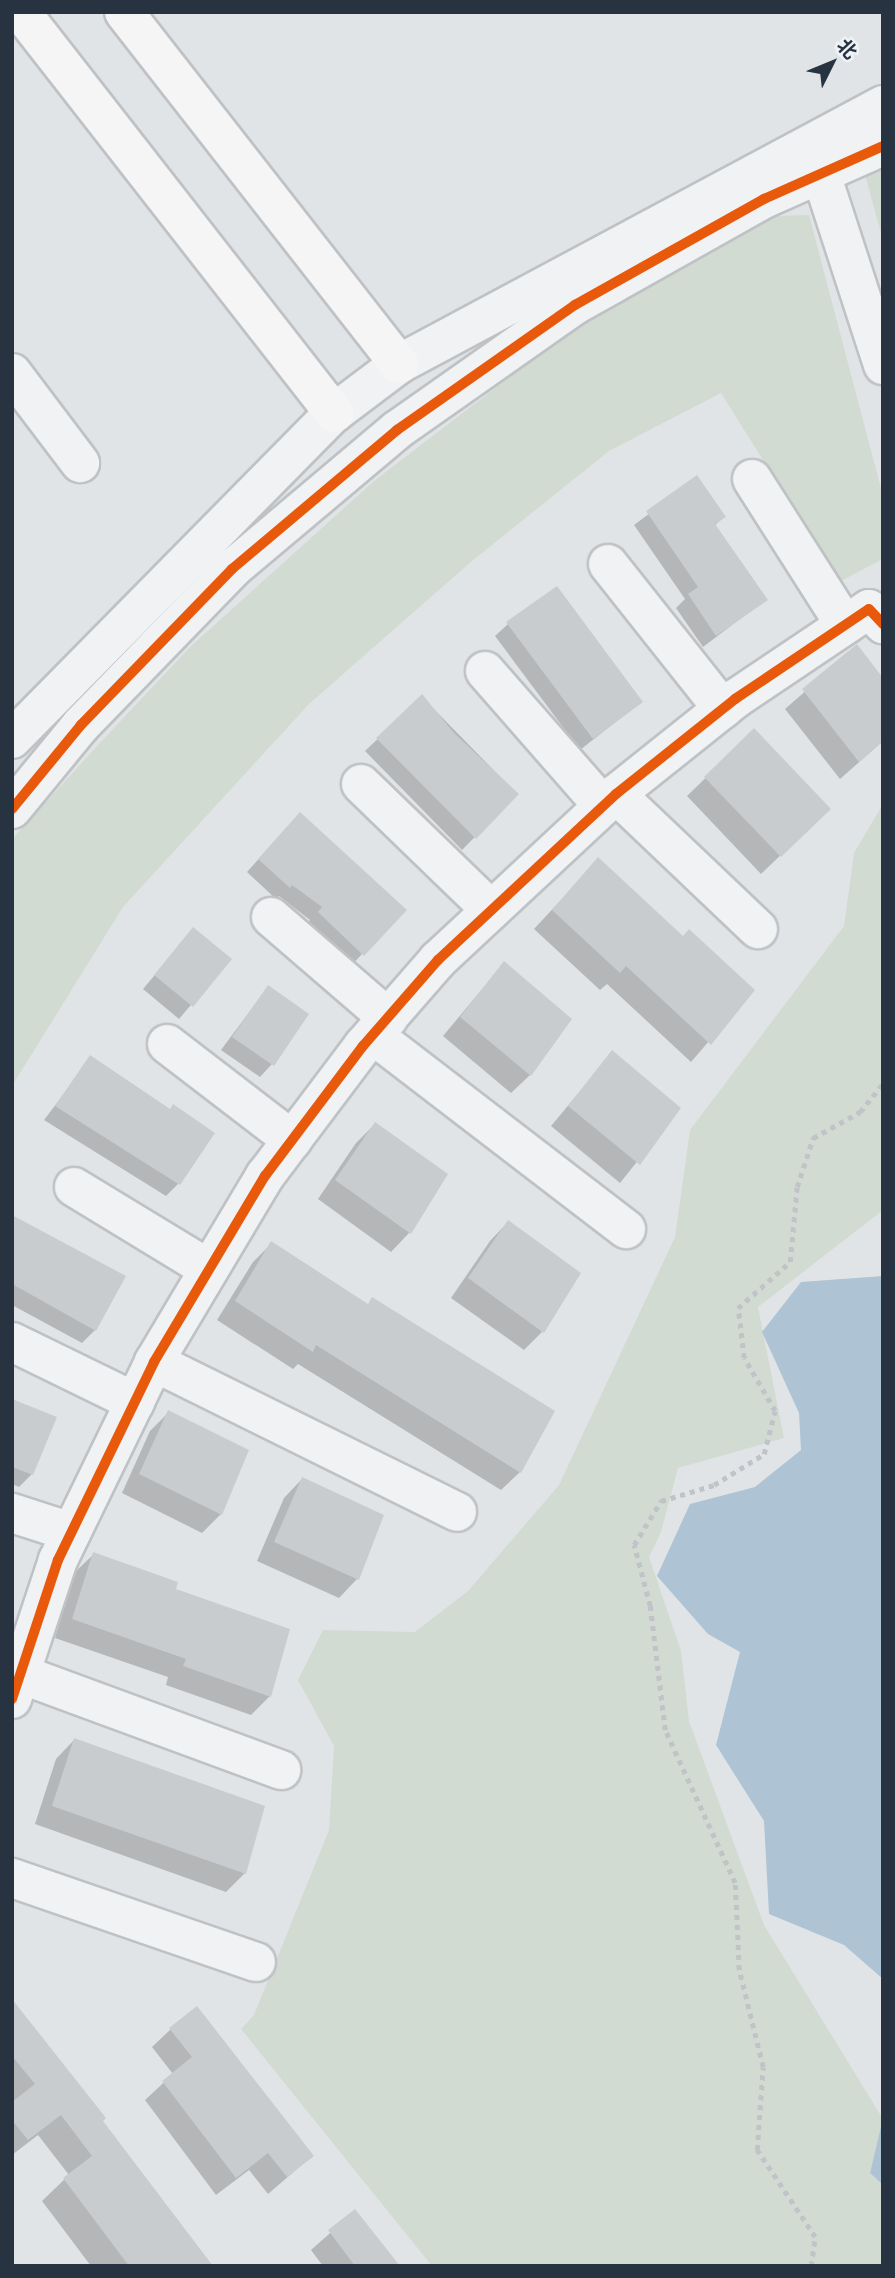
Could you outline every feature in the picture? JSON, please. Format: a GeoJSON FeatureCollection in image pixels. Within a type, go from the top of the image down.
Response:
{"type":"FeatureCollection","features":[{"type":"Feature","properties":{"kind":"main road"},"geometry":{"type":"LineString","coordinates":[[21,12],[334,413]]}},
{"type":"Feature","properties":{"kind":"main road"},"geometry":{"type":"LineString","coordinates":[[124,12],[398,364]]}},
{"type":"Feature","properties":{"kind":"street"},"geometry":{"type":"LineString","coordinates":[[12,738],[334,413],[398,364],[883,105]]}},
{"type":"Feature","properties":{"kind":"street"},"geometry":{"type":"LineString","coordinates":[[12,810],[81,725],[232,569],[397,430],[575,305],[764,199],[883,146]]}},
{"type":"Feature","properties":{"kind":"street"},"geometry":{"type":"LineString","coordinates":[[821,174],[883,365]]}},
{"type":"Feature","properties":{"kind":"street"},"geometry":{"type":"LineString","coordinates":[[12,373],[79,463]]}},
{"type":"Feature","properties":{"kind":"street"},"geometry":{"type":"LineString","coordinates":[[752,479],[845,625]]}},
{"type":"Feature","properties":{"kind":"street"},"geometry":{"type":"LineString","coordinates":[[608,564],[723,709]]}},
{"type":"Feature","properties":{"kind":"street"},"geometry":{"type":"LineString","coordinates":[[281,1770],[15,1681],[71,1532],[154,1362],[265,1175],[380,1026],[438,960],[610,800],[723,709],[869,609],[883,624]]}},
{"type":"Feature","properties":{"kind":"street"},"geometry":{"type":"LineString","coordinates":[[485,671],[610,800],[758,929]]}},
{"type":"Feature","properties":{"kind":"street"},"geometry":{"type":"LineString","coordinates":[[361,785],[491,910]]}},
{"type":"Feature","properties":{"kind":"street"},"geometry":{"type":"LineString","coordinates":[[271,918],[380,1026],[626,1229]]}},
{"type":"Feature","properties":{"kind":"street"},"geometry":{"type":"LineString","coordinates":[[167,1044],[292,1140]]}},
{"type":"Feature","properties":{"kind":"street"},"geometry":{"type":"LineString","coordinates":[[74,1187],[209,1269]]}},
{"type":"Feature","properties":{"kind":"street"},"geometry":{"type":"LineString","coordinates":[[12,1342],[135,1402]]}},
{"type":"Feature","properties":{"kind":"street"},"geometry":{"type":"LineString","coordinates":[[154,1362],[457,1512]]}},
{"type":"Feature","properties":{"kind":"street"},"geometry":{"type":"LineString","coordinates":[[12,1513],[71,1532]]}},
{"type":"Feature","properties":{"kind":"street"},"geometry":{"type":"LineString","coordinates":[[12,1878],[256,1962]]}},
{"type":"Feature","properties":{"kind":"path"},"geometry":{"type":"LineString","coordinates":[[811,2266],[815,2237],[757,2150],[763,2067],[739,1970],[735,1883],[665,1730],[650,1606],[634,1545],[661,1501],[714,1485],[764,1454],[775,1411],[744,1358],[738,1308],[790,1262],[797,1187],[813,1138],[860,1112],[883,1084]]}},
{"type":"Feature","properties":{"kind":"shaded area"},"geometry":{"type":"Polygon","coordinates":[[[883,168],[883,240],[865,175],[883,168]]]}},
{"type":"Feature","properties":{"kind":"shaded area"},"geometry":{"type":"Polygon","coordinates":[[[809,215],[883,496],[883,559],[839,582],[721,393],[609,451],[472,561],[309,704],[123,907],[12,1086],[12,839],[98,745],[191,646],[374,481],[560,338],[639,293],[703,249],[774,216],[809,215]]]}},
{"type":"Feature","properties":{"kind":"shaded area"},"geometry":{"type":"Polygon","coordinates":[[[883,804],[883,1210],[758,1307],[784,1438],[678,1468],[661,1532],[649,1557],[681,1651],[689,1721],[764,1925],[883,2119],[870,2173],[883,2185],[883,2266],[432,2266],[241,2029],[254,2015],[329,1830],[334,1746],[298,1680],[323,1630],[415,1632],[468,1591],[559,1485],[675,1237],[690,1130],[844,926],[854,853],[883,804]]]}},
{"type":"Feature","properties":{"kind":"water"},"geometry":{"type":"Polygon","coordinates":[[[883,1276],[883,1979],[844,1945],[769,1914],[764,1821],[716,1745],[740,1652],[708,1634],[657,1576],[690,1504],[755,1487],[801,1450],[799,1413],[762,1332],[801,1282],[883,1276]]]}},
{"type":"Feature","properties":{"kind":"water"},"geometry":{"type":"Polygon","coordinates":[[[883,2118],[883,2185],[870,2173],[883,2118]]]}},
{"type":"Feature","properties":{"kind":"building"},"geometry":{"type":"Polygon","coordinates":[[[697,475],[726,517],[715,524],[768,600],[716,636],[688,594],[698,587],[646,511],[697,475]]]}},
{"type":"Feature","properties":{"kind":"building"},"geometry":{"type":"Polygon","coordinates":[[[557,586],[643,702],[593,739],[506,622],[557,586]]]}},
{"type":"Feature","properties":{"kind":"building"},"geometry":{"type":"Polygon","coordinates":[[[857,644],[883,678],[883,741],[859,762],[802,689],[857,644]]]}},
{"type":"Feature","properties":{"kind":"building"},"geometry":{"type":"Polygon","coordinates":[[[422,694],[454,733],[519,794],[476,839],[376,738],[422,694]]]}},
{"type":"Feature","properties":{"kind":"building"},"geometry":{"type":"Polygon","coordinates":[[[754,728],[831,809],[781,857],[704,777],[754,728]]]}},
{"type":"Feature","properties":{"kind":"building"},"geometry":{"type":"Polygon","coordinates":[[[300,812],[407,910],[364,956],[318,912],[322,907],[292,885],[290,888],[258,859],[300,812]]]}},
{"type":"Feature","properties":{"kind":"building"},"geometry":{"type":"Polygon","coordinates":[[[598,857],[683,936],[689,929],[755,990],[711,1045],[626,966],[620,973],[552,910],[598,857]]]}},
{"type":"Feature","properties":{"kind":"building"},"geometry":{"type":"Polygon","coordinates":[[[193,927],[232,959],[193,1007],[154,975],[193,927]]]}},
{"type":"Feature","properties":{"kind":"building"},"geometry":{"type":"Polygon","coordinates":[[[504,961],[572,1019],[531,1076],[460,1017],[504,961]]]}},
{"type":"Feature","properties":{"kind":"building"},"geometry":{"type":"Polygon","coordinates":[[[268,985],[309,1014],[274,1066],[232,1037],[268,985]]]}},
{"type":"Feature","properties":{"kind":"building"},"geometry":{"type":"Polygon","coordinates":[[[612,1050],[681,1108],[640,1165],[568,1106],[612,1050]]]}},
{"type":"Feature","properties":{"kind":"building"},"geometry":{"type":"Polygon","coordinates":[[[90,1055],[170,1109],[173,1104],[215,1133],[180,1185],[55,1106],[90,1055]]]}},
{"type":"Feature","properties":{"kind":"building"},"geometry":{"type":"Polygon","coordinates":[[[375,1122],[448,1174],[411,1234],[335,1180],[375,1122]]]}},
{"type":"Feature","properties":{"kind":"building"},"geometry":{"type":"Polygon","coordinates":[[[12,1215],[126,1276],[96,1331],[12,1284],[12,1215]]]}},
{"type":"Feature","properties":{"kind":"building"},"geometry":{"type":"Polygon","coordinates":[[[508,1220],[581,1273],[544,1333],[468,1278],[508,1220]]]}},
{"type":"Feature","properties":{"kind":"building"},"geometry":{"type":"Polygon","coordinates":[[[271,1241],[368,1304],[372,1297],[555,1411],[521,1473],[316,1345],[313,1352],[235,1301],[271,1241]]]}},
{"type":"Feature","properties":{"kind":"building"},"geometry":{"type":"Polygon","coordinates":[[[12,1399],[57,1417],[33,1475],[12,1467],[12,1399]]]}},
{"type":"Feature","properties":{"kind":"building"},"geometry":{"type":"Polygon","coordinates":[[[168,1410],[249,1450],[222,1515],[139,1474],[168,1410]]]}},
{"type":"Feature","properties":{"kind":"building"},"geometry":{"type":"Polygon","coordinates":[[[302,1477],[384,1515],[359,1580],[274,1542],[302,1477]]]}},
{"type":"Feature","properties":{"kind":"building"},"geometry":{"type":"Polygon","coordinates":[[[93,1552],[178,1582],[176,1589],[290,1629],[271,1697],[183,1666],[186,1659],[72,1619],[93,1552]]]}},
{"type":"Feature","properties":{"kind":"building"},"geometry":{"type":"Polygon","coordinates":[[[74,1738],[265,1806],[246,1874],[52,1806],[74,1738]]]}},
{"type":"Feature","properties":{"kind":"building"},"geometry":{"type":"Polygon","coordinates":[[[12,1999],[106,2118],[103,2121],[213,2266],[129,2266],[63,2178],[92,2156],[61,2115],[28,2140],[12,2120],[12,2102],[35,2084],[12,2056],[12,1999]]]}},
{"type":"Feature","properties":{"kind":"building"},"geometry":{"type":"Polygon","coordinates":[[[197,2006],[314,2156],[287,2177],[268,2153],[236,2178],[162,2081],[192,2057],[169,2028],[197,2006]]]}},
{"type":"Feature","properties":{"kind":"building"},"geometry":{"type":"Polygon","coordinates":[[[355,2209],[400,2266],[355,2266],[328,2230],[355,2209]]]}},
{"type":"Feature","properties":{"kind":"cycle path"},"geometry":{"type":"LineString","coordinates":[[12,809],[81,725],[232,569],[397,430],[575,305],[764,199],[883,146]]}},
{"type":"Feature","properties":{"kind":"cycle path"},"geometry":{"type":"LineString","coordinates":[[12,1699],[58,1560],[154,1362],[265,1176],[363,1046],[438,960],[616,794],[735,699],[869,609],[883,624]]}}]}
